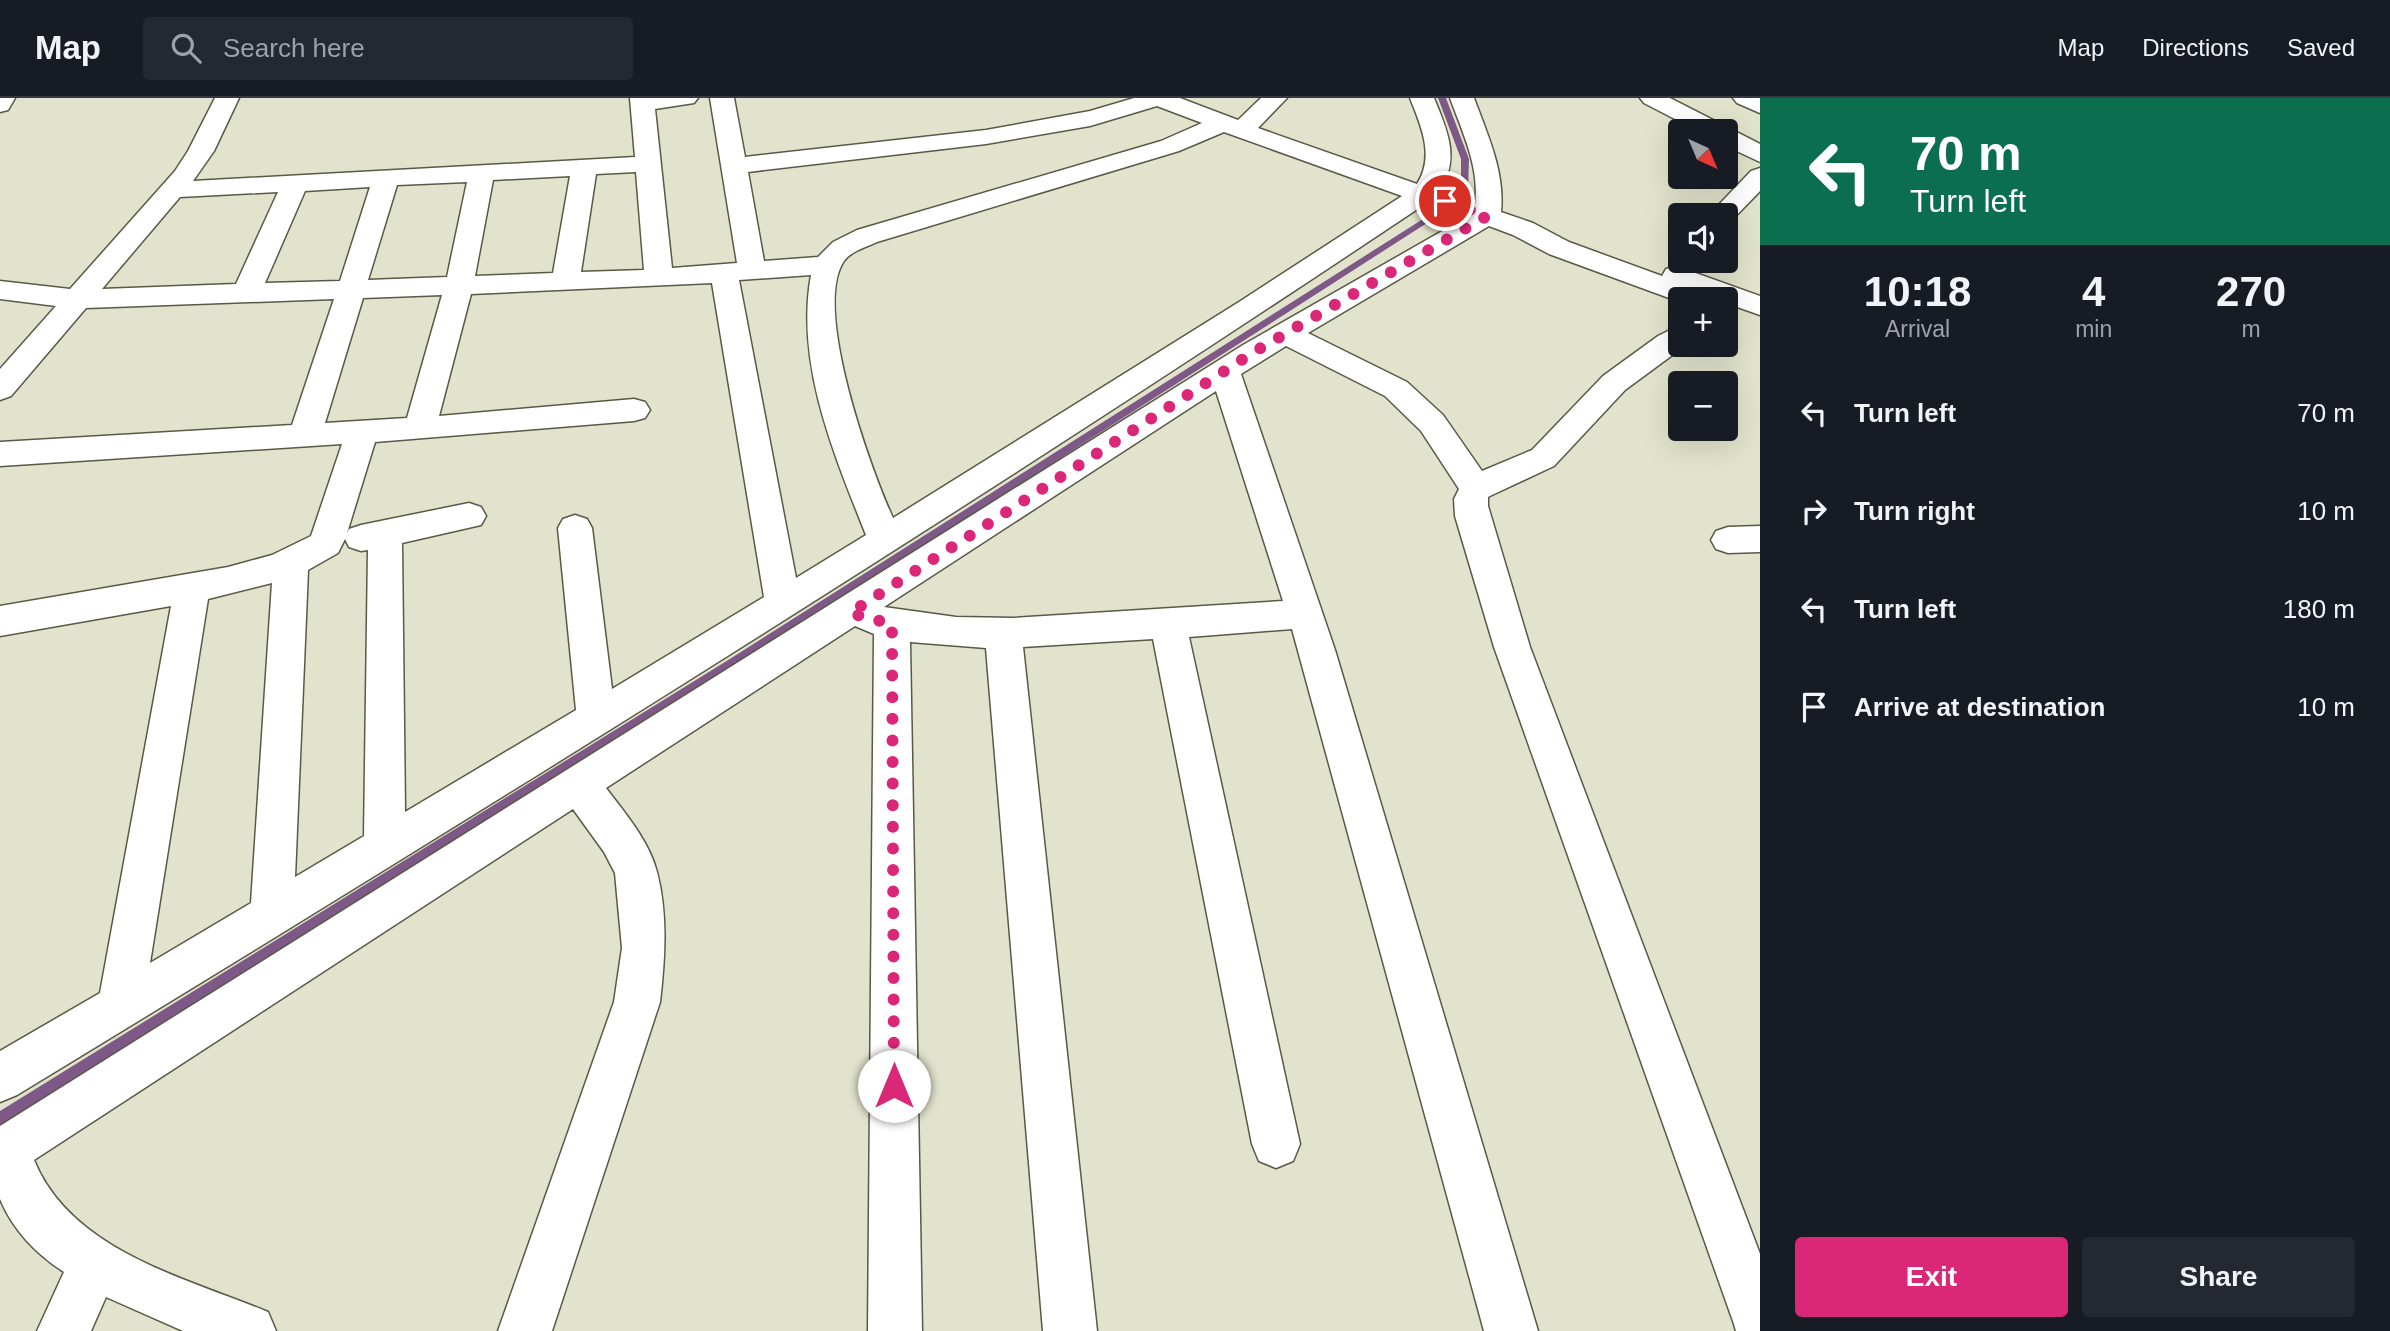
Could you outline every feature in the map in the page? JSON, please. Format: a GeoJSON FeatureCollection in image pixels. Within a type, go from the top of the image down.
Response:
{"type":"FeatureCollection","features":[{"type":"Feature","properties":{"kind":"street"},"geometry":{"type":"LineString","coordinates":[[0,105],[3,98]]}},
{"type":"Feature","properties":{"kind":"street"},"geometry":{"type":"LineString","coordinates":[[0,389],[173,190],[201,150],[230,98]]}},
{"type":"Feature","properties":{"kind":"street"},"geometry":{"type":"LineString","coordinates":[[659,278],[642,101],[686,98]]}},
{"type":"Feature","properties":{"kind":"street"},"geometry":{"type":"LineString","coordinates":[[722,98],[736,166],[738,272],[783,603]]}},
{"type":"Feature","properties":{"kind":"street"},"geometry":{"type":"LineString","coordinates":[[736,166],[978,139],[1095,118],[1124,111],[1157,98],[1370,177],[1424,193],[1523,229],[1559,248],[1668,288]]}},
{"type":"Feature","properties":{"kind":"street"},"geometry":{"type":"LineString","coordinates":[[886,541],[849,453],[831,382],[821,298],[827,265],[834,255],[867,236],[1233,127],[1275,98]]}},
{"type":"Feature","properties":{"kind":"street"},"geometry":{"type":"LineString","coordinates":[[0,1078],[886,541],[1282,288],[1424,193],[1437,179],[1441,162],[1434,131],[1422,98]]}},
{"type":"Feature","properties":{"kind":"street"},"geometry":{"type":"LineString","coordinates":[[1462,98],[1481,151],[1490,189],[1487,216]]}},
{"type":"Feature","properties":{"kind":"street"},"geometry":{"type":"LineString","coordinates":[[1652,98],[1693,119]]}},
{"type":"Feature","properties":{"kind":"street"},"geometry":{"type":"LineString","coordinates":[[1745,98],[1760,106]]}},
{"type":"Feature","properties":{"kind":"street"},"geometry":{"type":"LineString","coordinates":[[1738,142],[1760,154]]}},
{"type":"Feature","properties":{"kind":"street"},"geometry":{"type":"LineString","coordinates":[[173,190],[647,164]]}},
{"type":"Feature","properties":{"kind":"street"},"geometry":{"type":"LineString","coordinates":[[566,281],[584,167]]}},
{"type":"Feature","properties":{"kind":"street"},"geometry":{"type":"LineString","coordinates":[[419,428],[459,285],[482,173]]}},
{"type":"Feature","properties":{"kind":"street"},"geometry":{"type":"LineString","coordinates":[[1734,203],[1760,176]]}},
{"type":"Feature","properties":{"kind":"street"},"geometry":{"type":"LineString","coordinates":[[305,435],[386,178]]}},
{"type":"Feature","properties":{"kind":"street"},"geometry":{"type":"LineString","coordinates":[[247,292],[295,183]]}},
{"type":"Feature","properties":{"kind":"street"},"geometry":{"type":"LineString","coordinates":[[249,1331],[94,1264],[60,1240],[31,1208],[3,1153],[1225,371],[1487,216]]}},
{"type":"Feature","properties":{"kind":"street"},"geometry":{"type":"LineString","coordinates":[[1523,229],[1564,236],[1668,264]]}},
{"type":"Feature","properties":{"kind":"street"},"geometry":{"type":"LineString","coordinates":[[0,290],[77,299],[659,278],[827,265]]}},
{"type":"Feature","properties":{"kind":"street"},"geometry":{"type":"LineString","coordinates":[[1690,273],[1760,306]]}},
{"type":"Feature","properties":{"kind":"street"},"geometry":{"type":"LineString","coordinates":[[1738,313],[1760,321]]}},
{"type":"Feature","properties":{"kind":"street"},"geometry":{"type":"LineString","coordinates":[[1285,334],[1396,389],[1432,423],[1476,489]]}},
{"type":"Feature","properties":{"kind":"street"},"geometry":{"type":"LineString","coordinates":[[1668,343],[1641,360],[1595,401],[1546,456],[1528,469],[1488,482],[1476,489],[1471,500],[1472,516],[1512,647],[1760,1324]]}},
{"type":"Feature","properties":{"kind":"street"},"geometry":{"type":"LineString","coordinates":[[1225,371],[1304,614],[1511,1331]]}},
{"type":"Feature","properties":{"kind":"street"},"geometry":{"type":"LineString","coordinates":[[0,454],[419,428],[634,410]]}},
{"type":"Feature","properties":{"kind":"street"},"geometry":{"type":"LineString","coordinates":[[326,544],[362,431]]}},
{"type":"Feature","properties":{"kind":"street"},"geometry":{"type":"LineString","coordinates":[[1,623],[192,587],[291,565],[326,544],[469,516]]}},
{"type":"Feature","properties":{"kind":"street"},"geometry":{"type":"LineString","coordinates":[[575,528],[596,718]]}},
{"type":"Feature","properties":{"kind":"street"},"geometry":{"type":"LineString","coordinates":[[385,533],[385,846]]}},
{"type":"Feature","properties":{"kind":"street"},"geometry":{"type":"LineString","coordinates":[[272,915],[291,565]]}},
{"type":"Feature","properties":{"kind":"street"},"geometry":{"type":"LineString","coordinates":[[120,1006],[192,587]]}},
{"type":"Feature","properties":{"kind":"street"},"geometry":{"type":"LineString","coordinates":[[850,613],[892,624],[950,633],[1003,634],[1304,614]]}},
{"type":"Feature","properties":{"kind":"street"},"geometry":{"type":"LineString","coordinates":[[1168,623],[1276,1144]]}},
{"type":"Feature","properties":{"kind":"street"},"geometry":{"type":"LineString","coordinates":[[892,624],[895,1331]]}},
{"type":"Feature","properties":{"kind":"street"},"geometry":{"type":"LineString","coordinates":[[1003,634],[1070,1331]]}},
{"type":"Feature","properties":{"kind":"street"},"geometry":{"type":"LineString","coordinates":[[525,1331],[637,1002],[644,948],[636,872],[619,838],[579,785]]}},
{"type":"Feature","properties":{"kind":"street"},"geometry":{"type":"LineString","coordinates":[[64,1331],[94,1264]]}},
{"type":"Feature","properties":{"kind":"waterway"},"geometry":{"type":"LineString","coordinates":[[1442,98],[1465,159],[1465,189]]}},
{"type":"Feature","properties":{"kind":"waterway"},"geometry":{"type":"LineString","coordinates":[[0,1120],[737,660],[1437,214]]}},
{"type":"Feature","properties":{"kind":"route"},"geometry":{"type":"LineString","coordinates":[[894,1086],[892,624],[850,613],[1254,352],[1487,216],[1445,201]]}}]}
